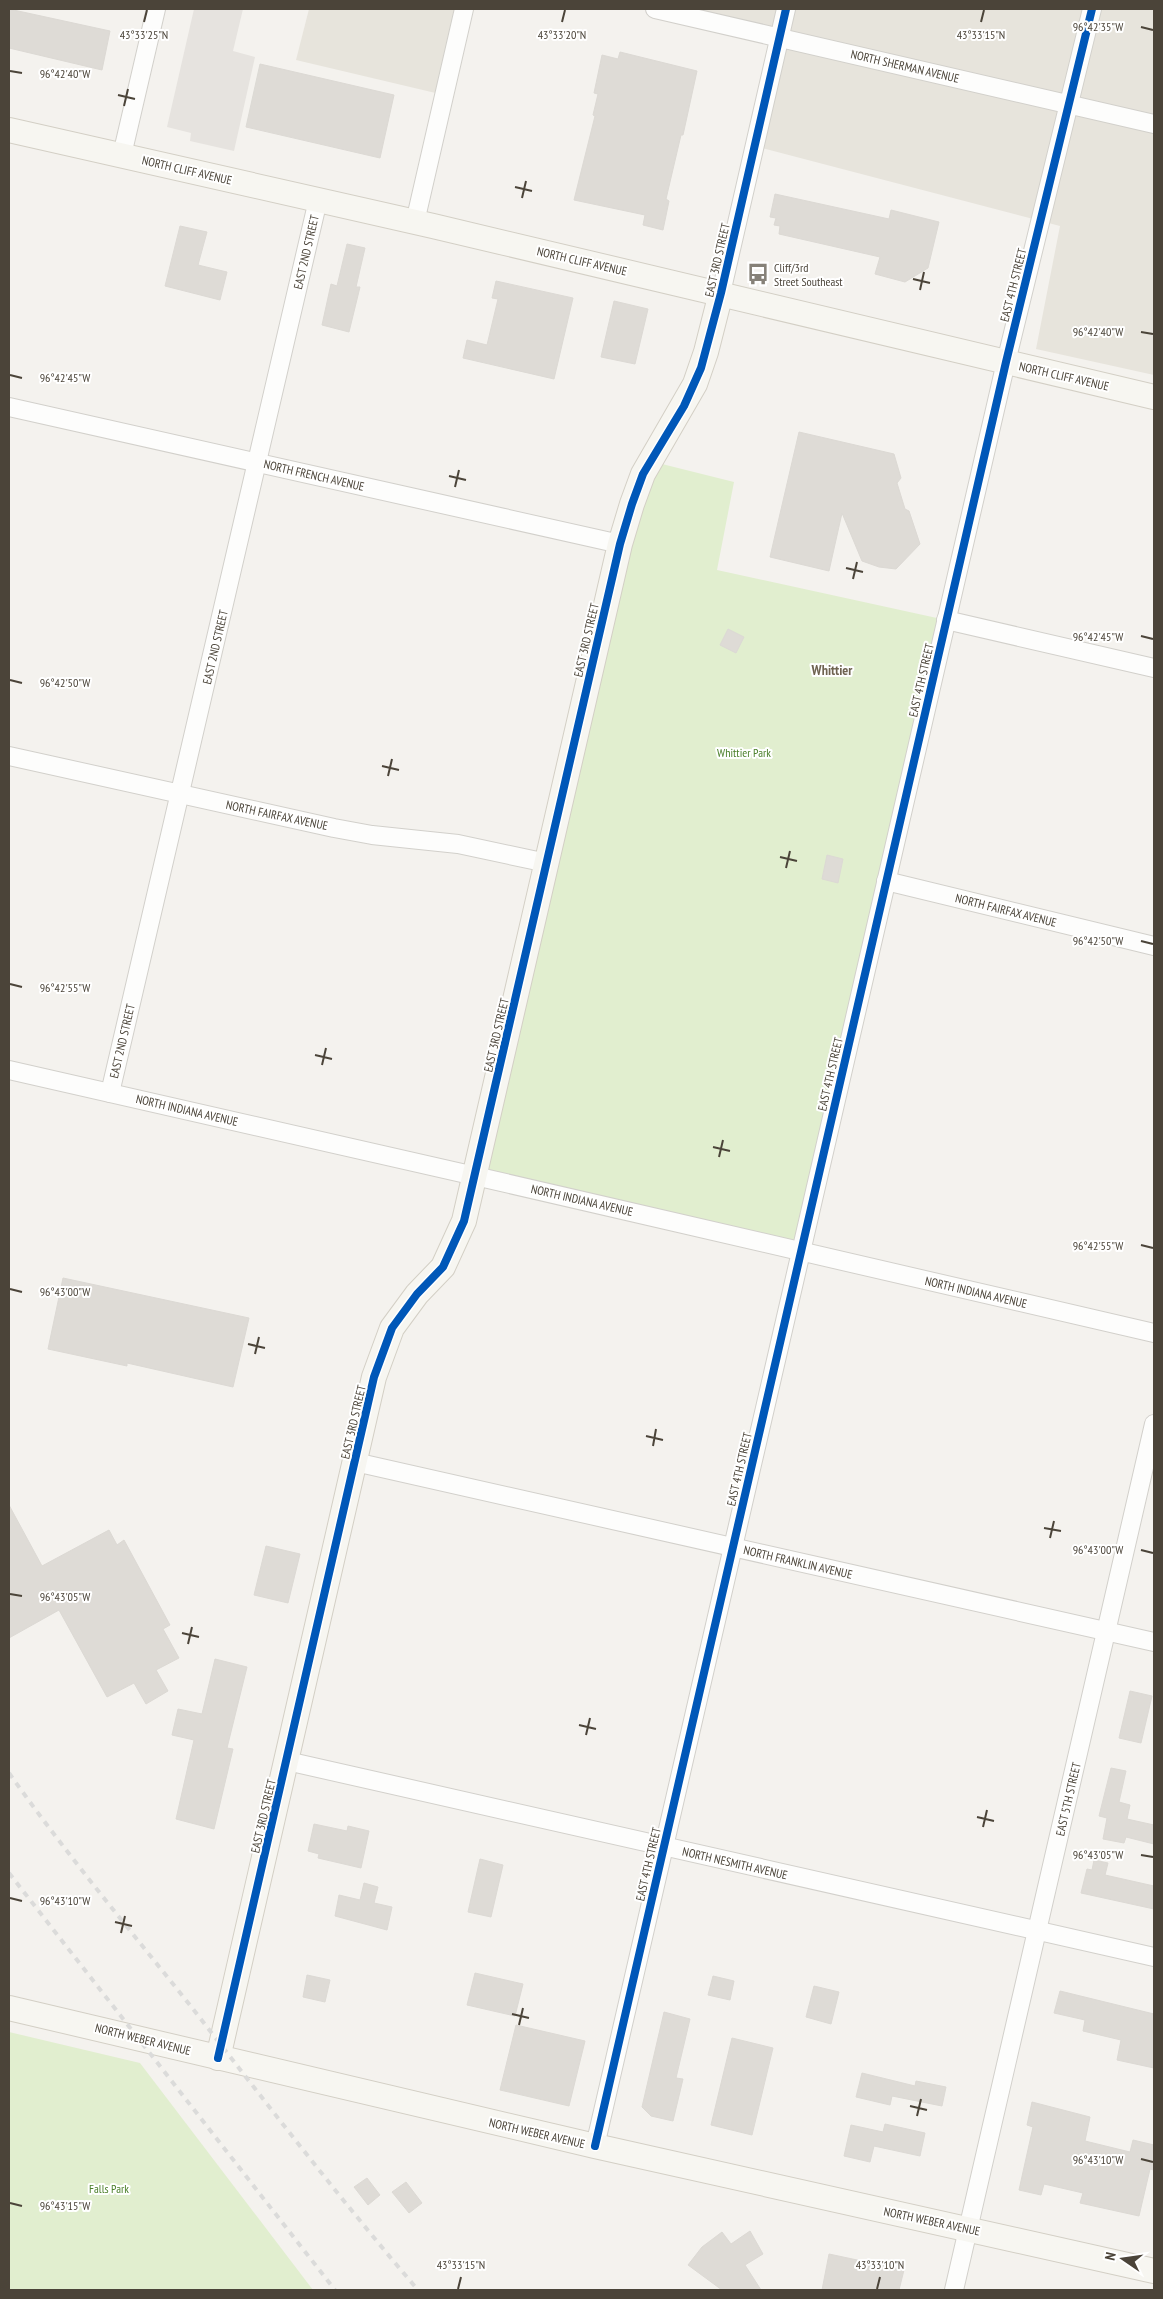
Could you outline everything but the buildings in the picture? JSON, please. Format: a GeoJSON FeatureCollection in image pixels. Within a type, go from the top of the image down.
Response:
{"type":"FeatureCollection","features":[{"type":"Feature","properties":{"kind":"street"},"geometry":{"type":"LineString","coordinates":[[122,155],[156,9]]}},
{"type":"Feature","properties":{"kind":"street"},"geometry":{"type":"LineString","coordinates":[[415,222],[464,9]]}},
{"type":"Feature","properties":{"kind":"street","name":"NORTH SHERMAN AVENUE"},"geometry":{"type":"LineString","coordinates":[[655,9],[1154,124]]}},
{"type":"Feature","properties":{"kind":"street","name":"EAST 3RD STREET"},"geometry":{"type":"LineString","coordinates":[[218,2058],[374,1378],[384,1344],[400,1315],[433,1278],[450,1255],[464,1222],[620,544],[643,474],[695,384],[706,352],[786,9]]}},
{"type":"Feature","properties":{"kind":"street","name":"EAST 4TH STREET"},"geometry":{"type":"LineString","coordinates":[[594,2146],[1006,362],[1092,9]]}},
{"type":"Feature","properties":{"kind":"street","name":"NORTH CLIFF AVENUE"},"geometry":{"type":"LineString","coordinates":[[9,130],[720,293],[1154,397]]}},
{"type":"Feature","properties":{"kind":"street","name":"EAST 2ND STREET"},"geometry":{"type":"LineString","coordinates":[[110,1093],[318,200]]}},
{"type":"Feature","properties":{"kind":"street","name":"NORTH FRENCH AVENUE"},"geometry":{"type":"LineString","coordinates":[[9,407],[620,544]]}},
{"type":"Feature","properties":{"kind":"street"},"geometry":{"type":"LineString","coordinates":[[946,620],[1154,668]]}},
{"type":"Feature","properties":{"kind":"street","name":"NORTH FAIRFAX AVENUE"},"geometry":{"type":"LineString","coordinates":[[9,756],[180,795],[353,831],[458,844],[547,863]]}},
{"type":"Feature","properties":{"kind":"street","name":"NORTH FAIRFAX AVENUE"},"geometry":{"type":"LineString","coordinates":[[886,881],[1154,946]]}},
{"type":"Feature","properties":{"kind":"street","name":"NORTH INDIANA AVENUE"},"geometry":{"type":"LineString","coordinates":[[9,1070],[1154,1333]]}},
{"type":"Feature","properties":{"kind":"street","name":"EAST 5TH STREET"},"geometry":{"type":"LineString","coordinates":[[954,2290],[1154,1424]]}},
{"type":"Feature","properties":{"kind":"street","name":"NORTH FRANKLIN AVENUE"},"geometry":{"type":"LineString","coordinates":[[355,1462],[1154,1642]]}},
{"type":"Feature","properties":{"kind":"street","name":"NORTH NESMITH AVENUE"},"geometry":{"type":"LineString","coordinates":[[287,1761],[1154,1957]]}},
{"type":"Feature","properties":{"kind":"street","name":"NORTH WEBER AVENUE"},"geometry":{"type":"LineString","coordinates":[[9,2008],[594,2146],[1154,2271]]}},
{"type":"Feature","properties":{"kind":"shaded area"},"geometry":{"type":"Polygon","coordinates":[[[194,9],[243,9],[233,51],[255,57],[234,151],[190,141],[191,133],[167,127],[194,9]]]}},
{"type":"Feature","properties":{"kind":"shaded area"},"geometry":{"type":"Polygon","coordinates":[[[309,9],[464,9],[444,95],[296,60],[309,9]]]}},
{"type":"Feature","properties":{"kind":"shaded area"},"geometry":{"type":"Polygon","coordinates":[[[656,9],[1154,9],[1154,375],[1036,349],[1060,226],[754,146],[779,37],[656,9]]]}},
{"type":"Feature","properties":{"kind":"green space","name":"Whittier Park"},"geometry":{"type":"Polygon","coordinates":[[[650,461],[734,482],[717,570],[946,620],[801,1251],[475,1176],[650,461]]]}},
{"type":"Feature","properties":{"kind":"green space","name":"Falls Park"},"geometry":{"type":"Polygon","coordinates":[[[9,2032],[140,2063],[313,2290],[9,2290],[9,2032]]]}},
{"type":"Feature","properties":{"kind":"railway"},"geometry":{"type":"LineString","coordinates":[[9,1773],[76,1863],[360,2221],[418,2290]]}},
{"type":"Feature","properties":{"kind":"railway"},"geometry":{"type":"LineString","coordinates":[[9,1873],[335,2290]]}},
{"type":"Feature","properties":{"kind":"cycle path"},"geometry":{"type":"LineString","coordinates":[[218,2058],[374,1377],[392,1328],[417,1294],[443,1267],[464,1221],[620,544],[643,474],[684,406],[701,368],[721,293],[786,9]]}},
{"type":"Feature","properties":{"kind":"cycle path"},"geometry":{"type":"LineString","coordinates":[[595,2146],[1006,362],[1092,9]]}},
{"type":"Feature","properties":{"kind":"place","name":"Cliff/3rd Street Southeast"},"geometry":{"type":"Point","coordinates":[758,274]}},
{"type":"Feature","properties":{"kind":"district","name":"Whittier"},"geometry":{"type":"Point","coordinates":[832,670]}}]}
